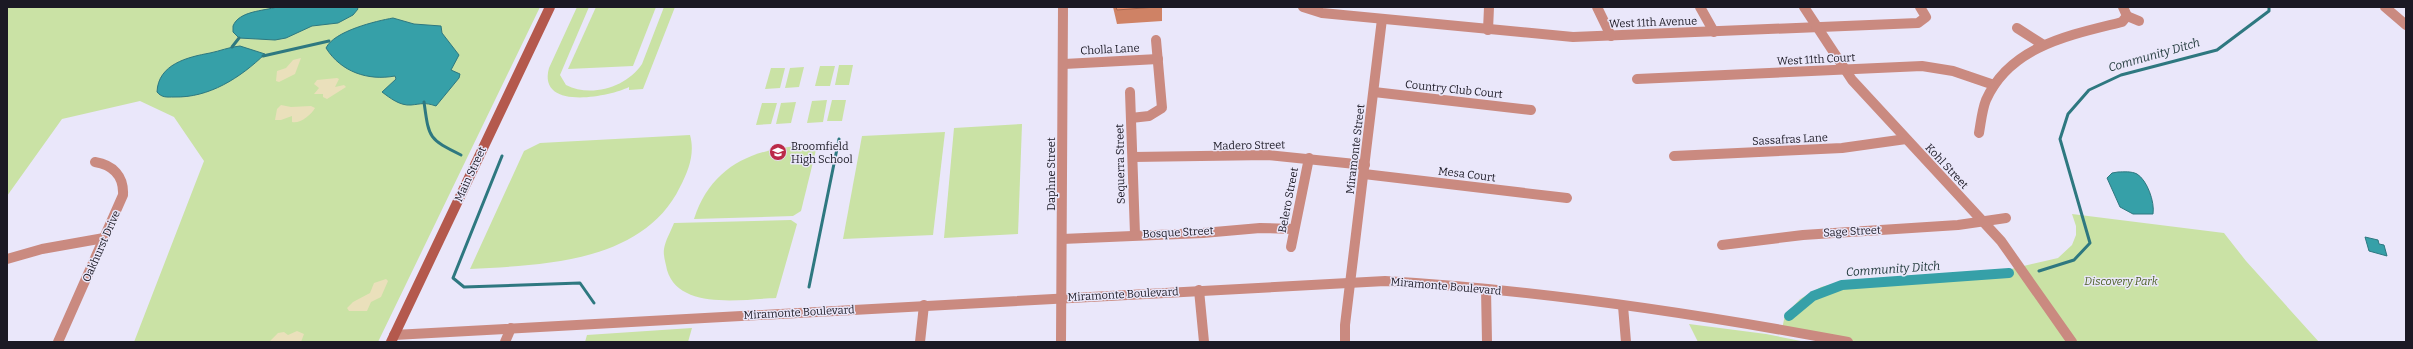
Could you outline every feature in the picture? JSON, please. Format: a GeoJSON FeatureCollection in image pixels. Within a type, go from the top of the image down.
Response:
{"type":"FeatureCollection","features":[{"type":"Feature","properties":{"kind":"main road","name":"Main Street"},"geometry":{"type":"LineString","coordinates":[[392,338],[550,7]]}},
{"type":"Feature","properties":{"kind":"street","name":"Daphne Street"},"geometry":{"type":"LineString","coordinates":[[1062,342],[1063,7]]}},
{"type":"Feature","properties":{"kind":"street","name":"West 11th Avenue"},"geometry":{"type":"LineString","coordinates":[[1303,7],[1322,13],[1563,37],[1714,32],[1918,22],[1925,20],[1925,14],[1920,7]]}},
{"type":"Feature","properties":{"kind":"street"},"geometry":{"type":"LineString","coordinates":[[1488,30],[1489,7]]}},
{"type":"Feature","properties":{"kind":"street"},"geometry":{"type":"LineString","coordinates":[[1597,7],[1611,36]]}},
{"type":"Feature","properties":{"kind":"street"},"geometry":{"type":"LineString","coordinates":[[1700,7],[1714,32]]}},
{"type":"Feature","properties":{"kind":"street","name":"Kohl Street"},"geometry":{"type":"LineString","coordinates":[[1804,7],[1845,69],[1906,139],[2010,252],[2072,342]]}},
{"type":"Feature","properties":{"kind":"street"},"geometry":{"type":"LineString","coordinates":[[2123,7],[2127,16],[2139,21]]}},
{"type":"Feature","properties":{"kind":"street"},"geometry":{"type":"LineString","coordinates":[[2384,7],[2406,25]]}},
{"type":"Feature","properties":{"kind":"street"},"geometry":{"type":"LineString","coordinates":[[1979,133],[1986,100],[1994,85],[2014,62],[2042,44],[2122,22],[2127,16]]}},
{"type":"Feature","properties":{"kind":"street","name":"Miramonte Street"},"geometry":{"type":"LineString","coordinates":[[1344,342],[1382,19]]}},
{"type":"Feature","properties":{"kind":"street"},"geometry":{"type":"LineString","coordinates":[[2017,28],[2042,44]]}},
{"type":"Feature","properties":{"kind":"street"},"geometry":{"type":"LineString","coordinates":[[1131,118],[1149,116],[1162,108],[1156,40]]}},
{"type":"Feature","properties":{"kind":"street","name":"Cholla Lane"},"geometry":{"type":"LineString","coordinates":[[1064,64],[1158,59]]}},
{"type":"Feature","properties":{"kind":"street","name":"West 11th Court"},"geometry":{"type":"LineString","coordinates":[[1637,79],[1845,69],[1932,67],[1958,72],[1994,85]]}},
{"type":"Feature","properties":{"kind":"street","name":"Sequerra Street"},"geometry":{"type":"LineString","coordinates":[[1130,92],[1133,157],[1130,180],[1135,234]]}},
{"type":"Feature","properties":{"kind":"street","name":"Country Club Court"},"geometry":{"type":"LineString","coordinates":[[1374,92],[1531,110]]}},
{"type":"Feature","properties":{"kind":"street","name":"Sassafras Lane"},"geometry":{"type":"LineString","coordinates":[[1674,156],[1842,148],[1906,139]]}},
{"type":"Feature","properties":{"kind":"street","name":"Madero Street"},"geometry":{"type":"LineString","coordinates":[[1133,157],[1268,155],[1309,158],[1364,169]]}},
{"type":"Feature","properties":{"kind":"street","name":"Belero Street"},"geometry":{"type":"LineString","coordinates":[[1291,247],[1309,158]]}},
{"type":"Feature","properties":{"kind":"street","name":"Oakhurst Drive"},"geometry":{"type":"LineString","coordinates":[[58,342],[123,195],[124,187],[122,180],[111,166],[96,162]]}},
{"type":"Feature","properties":{"kind":"street","name":"Mesa Court"},"geometry":{"type":"LineString","coordinates":[[1364,169],[1567,198]]}},
{"type":"Feature","properties":{"kind":"street","name":"Sage Street"},"geometry":{"type":"LineString","coordinates":[[1722,245],[1803,235],[1958,225],[2006,218]]}},
{"type":"Feature","properties":{"kind":"street","name":"Bosque Street"},"geometry":{"type":"LineString","coordinates":[[1062,238],[1135,234],[1204,233],[1255,227],[1280,226],[1294,229]]}},
{"type":"Feature","properties":{"kind":"street"},"geometry":{"type":"LineString","coordinates":[[7,259],[42,249],[104,238]]}},
{"type":"Feature","properties":{"kind":"street","name":"Miramonte Boulevard"},"geometry":{"type":"LineString","coordinates":[[392,338],[511,328],[1351,281],[1427,282],[1486,289],[1731,320],[1848,342]]}},
{"type":"Feature","properties":{"kind":"street"},"geometry":{"type":"LineString","coordinates":[[1486,289],[1487,342]]}},
{"type":"Feature","properties":{"kind":"street"},"geometry":{"type":"LineString","coordinates":[[1199,290],[1204,342]]}},
{"type":"Feature","properties":{"kind":"street"},"geometry":{"type":"LineString","coordinates":[[920,342],[924,306]]}},
{"type":"Feature","properties":{"kind":"street"},"geometry":{"type":"LineString","coordinates":[[1623,306],[1626,342]]}},
{"type":"Feature","properties":{"kind":"street"},"geometry":{"type":"LineString","coordinates":[[505,342],[511,328]]}},
{"type":"Feature","properties":{"kind":"green space"},"geometry":{"type":"Polygon","coordinates":[[[7,7],[540,7],[378,342],[134,342],[204,161],[174,117],[140,101],[62,119],[7,196],[7,7]]]}},
{"type":"Feature","properties":{"kind":"green space"},"geometry":{"type":"Polygon","coordinates":[[[577,7],[589,7],[560,75],[566,85],[576,89],[597,90],[618,84],[635,72],[642,64],[664,7],[675,7],[643,89],[629,90],[629,87],[619,91],[592,97],[564,96],[554,91],[548,82],[549,68],[577,7]]]}},
{"type":"Feature","properties":{"kind":"green space"},"geometry":{"type":"Polygon","coordinates":[[[596,7],[656,7],[633,66],[568,69],[596,7]]]}},
{"type":"Feature","properties":{"kind":"green space"},"geometry":{"type":"Polygon","coordinates":[[[839,65],[853,65],[849,85],[835,85],[839,65]]]}},
{"type":"Feature","properties":{"kind":"green space"},"geometry":{"type":"Polygon","coordinates":[[[820,66],[835,66],[830,86],[815,86],[820,66]]]}},
{"type":"Feature","properties":{"kind":"green space"},"geometry":{"type":"Polygon","coordinates":[[[804,67],[799,87],[785,88],[790,68],[804,67]]]}},
{"type":"Feature","properties":{"kind":"green space"},"geometry":{"type":"Polygon","coordinates":[[[771,68],[785,68],[780,88],[765,89],[771,68]]]}},
{"type":"Feature","properties":{"kind":"green space"},"geometry":{"type":"Polygon","coordinates":[[[827,100],[823,122],[807,123],[812,101],[827,100]]]}},
{"type":"Feature","properties":{"kind":"green space"},"geometry":{"type":"Polygon","coordinates":[[[832,100],[846,100],[842,121],[827,121],[832,100]]]}},
{"type":"Feature","properties":{"kind":"green space"},"geometry":{"type":"Polygon","coordinates":[[[796,102],[791,123],[776,124],[781,103],[796,102]]]}},
{"type":"Feature","properties":{"kind":"green space"},"geometry":{"type":"Polygon","coordinates":[[[762,103],[777,103],[771,124],[756,125],[762,103]]]}},
{"type":"Feature","properties":{"kind":"green space"},"geometry":{"type":"Polygon","coordinates":[[[1022,124],[1018,234],[944,238],[954,128],[1022,124]]]}},
{"type":"Feature","properties":{"kind":"green space"},"geometry":{"type":"Polygon","coordinates":[[[945,132],[933,235],[843,239],[862,136],[945,132]]]}},
{"type":"Feature","properties":{"kind":"green space"},"geometry":{"type":"Polygon","coordinates":[[[690,135],[692,148],[690,161],[680,187],[663,212],[642,231],[616,245],[588,255],[528,265],[470,269],[524,151],[540,143],[690,135]]]}},
{"type":"Feature","properties":{"kind":"green space"},"geometry":{"type":"Polygon","coordinates":[[[798,146],[817,146],[801,211],[793,216],[694,219],[701,202],[710,187],[721,175],[734,165],[763,152],[798,146]]]}},
{"type":"Feature","properties":{"kind":"green space","name":"Discovery Park"},"geometry":{"type":"Polygon","coordinates":[[[2072,214],[2224,233],[2246,261],[2319,342],[1848,342],[1782,329],[1785,315],[1800,299],[1821,287],[1848,280],[2011,269],[2058,258],[2072,245],[2076,235],[2076,226],[2072,214]]]}},
{"type":"Feature","properties":{"kind":"green space"},"geometry":{"type":"Polygon","coordinates":[[[791,220],[797,224],[776,298],[714,300],[698,297],[685,292],[674,283],[667,270],[664,249],[674,223],[791,220]]]}},
{"type":"Feature","properties":{"kind":"green space"},"geometry":{"type":"Polygon","coordinates":[[[1689,324],[1766,334],[1806,342],[1698,342],[1689,324]]]}},
{"type":"Feature","properties":{"kind":"green space"},"geometry":{"type":"Polygon","coordinates":[[[692,328],[688,342],[585,342],[587,335],[692,328]]]}},
{"type":"Feature","properties":{"kind":"sand"},"geometry":{"type":"Polygon","coordinates":[[[301,58],[295,74],[279,82],[276,81],[277,71],[286,68],[293,60],[301,58]]]}},
{"type":"Feature","properties":{"kind":"sand"},"geometry":{"type":"Polygon","coordinates":[[[339,79],[335,87],[344,85],[346,87],[327,99],[323,97],[323,94],[314,94],[319,88],[314,84],[317,80],[339,79]]]}},
{"type":"Feature","properties":{"kind":"sand"},"geometry":{"type":"Polygon","coordinates":[[[281,105],[291,107],[311,106],[315,108],[308,116],[298,122],[292,122],[292,116],[281,120],[275,120],[277,109],[281,105]]]}},
{"type":"Feature","properties":{"kind":"sand"},"geometry":{"type":"Polygon","coordinates":[[[386,279],[388,281],[381,297],[371,302],[367,311],[349,311],[347,308],[353,302],[370,293],[374,283],[386,279]]]}},
{"type":"Feature","properties":{"kind":"sand"},"geometry":{"type":"Polygon","coordinates":[[[297,331],[304,334],[301,342],[269,342],[278,333],[284,332],[288,335],[297,331]]]}},
{"type":"Feature","properties":{"kind":"water"},"geometry":{"type":"Polygon","coordinates":[[[277,7],[357,7],[358,9],[353,15],[338,23],[312,26],[286,38],[275,40],[239,38],[233,32],[233,26],[240,17],[252,12],[277,7]]]}},
{"type":"Feature","properties":{"kind":"water"},"geometry":{"type":"Polygon","coordinates":[[[393,18],[414,24],[441,26],[442,33],[459,55],[451,70],[460,74],[459,78],[436,106],[426,104],[407,105],[395,101],[382,92],[396,79],[395,76],[375,77],[356,73],[339,63],[326,48],[330,42],[346,32],[366,24],[393,18]]]}},
{"type":"Feature","properties":{"kind":"water"},"geometry":{"type":"Polygon","coordinates":[[[240,46],[265,54],[245,71],[212,90],[199,94],[174,97],[163,96],[157,92],[159,82],[168,68],[193,57],[240,46]]]}},
{"type":"Feature","properties":{"kind":"water"},"geometry":{"type":"Polygon","coordinates":[[[2132,172],[2141,177],[2150,192],[2153,204],[2153,214],[2133,214],[2120,207],[2107,178],[2112,173],[2132,172]]]}},
{"type":"Feature","properties":{"kind":"water"},"geometry":{"type":"Polygon","coordinates":[[[2365,237],[2378,240],[2379,244],[2384,245],[2387,256],[2369,251],[2365,237]]]}},
{"type":"Feature","properties":{"kind":"building"},"geometry":{"type":"Polygon","coordinates":[[[1116,7],[1156,7],[1117,10],[1116,7]]]}},
{"type":"Feature","properties":{"kind":"waterway","name":"Community Ditch"},"geometry":{"type":"LineString","coordinates":[[2039,271],[2074,260],[2090,243],[2060,139],[2068,114],[2089,90],[2121,75],[2217,50],[2269,11],[2269,7]]}},
{"type":"Feature","properties":{"kind":"waterway"},"geometry":{"type":"LineString","coordinates":[[232,47],[239,38]]}},
{"type":"Feature","properties":{"kind":"waterway"},"geometry":{"type":"LineString","coordinates":[[263,56],[329,41]]}},
{"type":"Feature","properties":{"kind":"waterway"},"geometry":{"type":"LineString","coordinates":[[424,102],[427,123],[432,136],[442,145],[461,155]]}},
{"type":"Feature","properties":{"kind":"waterway"},"geometry":{"type":"LineString","coordinates":[[809,287],[839,139]]}},
{"type":"Feature","properties":{"kind":"waterway"},"geometry":{"type":"LineString","coordinates":[[502,156],[453,278],[464,287],[580,283],[594,303]]}},
{"type":"Feature","properties":{"kind":"waterway","name":"Community Ditch"},"geometry":{"type":"LineString","coordinates":[[1789,316],[1813,296],[1842,285],[2009,273]]}},
{"type":"Feature","properties":{"kind":"place","name":"Broomfield High School"},"geometry":{"type":"Point","coordinates":[778,152]}}]}
